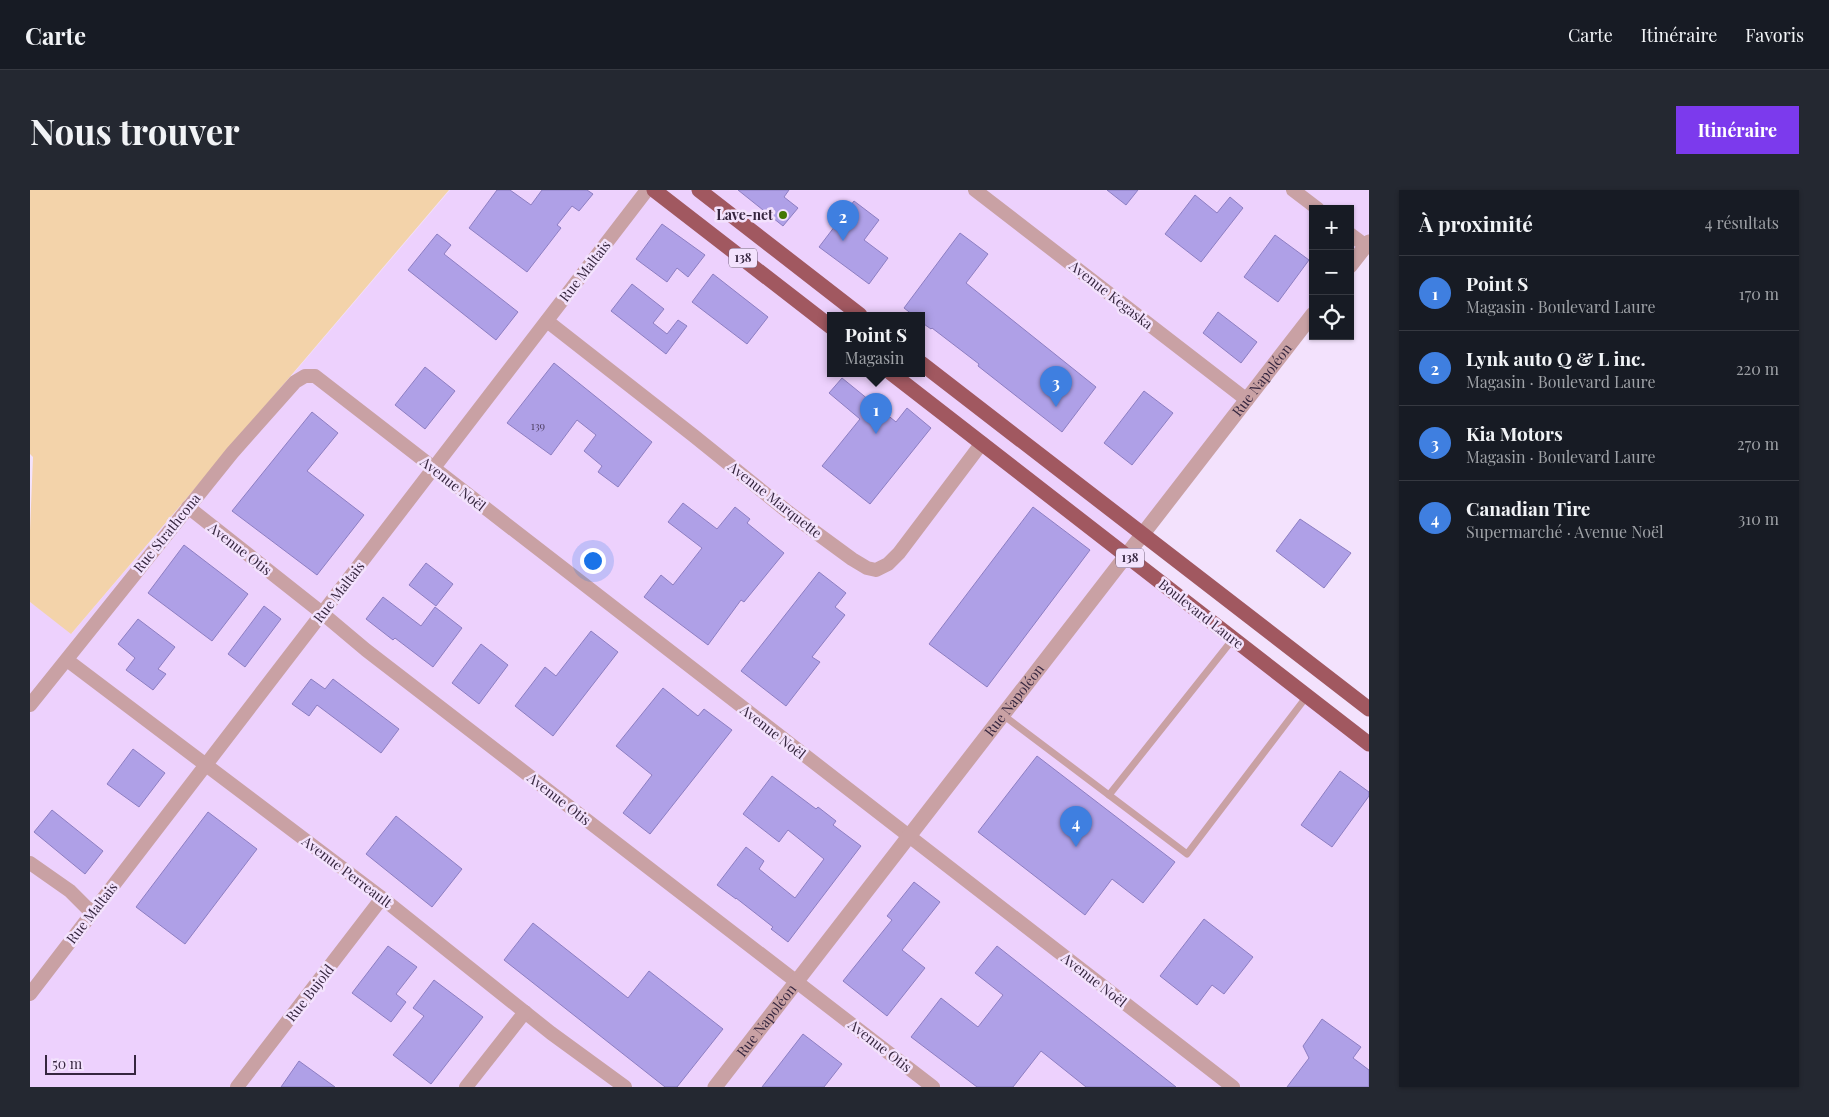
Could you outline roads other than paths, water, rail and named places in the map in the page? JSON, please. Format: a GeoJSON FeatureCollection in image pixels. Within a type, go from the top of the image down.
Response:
{"type":"FeatureCollection","features":[{"type":"Feature","properties":{"kind":"highway","name":"138"},"geometry":{"type":"LineString","coordinates":[[654,190],[827,324]]}},
{"type":"Feature","properties":{"kind":"highway","name":"138"},"geometry":{"type":"LineString","coordinates":[[699,190],[856,312]]}},
{"type":"Feature","properties":{"kind":"highway","name":"Boulevard Laure"},"geometry":{"type":"LineString","coordinates":[[925,365],[1369,709]]}},
{"type":"Feature","properties":{"kind":"highway","name":"Boulevard Laure"},"geometry":{"type":"LineString","coordinates":[[896,377],[1369,744]]}},
{"type":"Feature","properties":{"kind":"street","name":"Rue Maltais"},"geometry":{"type":"LineString","coordinates":[[30,994],[647,190]]}},
{"type":"Feature","properties":{"kind":"street","name":"Avenue Kegaska"},"geometry":{"type":"LineString","coordinates":[[975,190],[1247,400]]}},
{"type":"Feature","properties":{"kind":"street"},"geometry":{"type":"LineString","coordinates":[[1293,190],[1313,205]]}},
{"type":"Feature","properties":{"kind":"street"},"geometry":{"type":"LineString","coordinates":[[1354,236],[1367,244],[1354,261]]}},
{"type":"Feature","properties":{"kind":"street","name":"Rue Napoléon"},"geometry":{"type":"LineString","coordinates":[[715,1087],[1309,319]]}},
{"type":"Feature","properties":{"kind":"street","name":"Avenue Marquette"},"geometry":{"type":"LineString","coordinates":[[547,321],[788,512],[839,551],[867,568],[876,570],[888,564],[899,553],[982,443]]}},
{"type":"Feature","properties":{"kind":"street","name":"Rue Strathcona"},"geometry":{"type":"LineString","coordinates":[[30,705],[232,453],[295,382],[305,376],[315,376]]}},
{"type":"Feature","properties":{"kind":"street","name":"Avenue Noël"},"geometry":{"type":"LineString","coordinates":[[315,376],[1233,1087]]}},
{"type":"Feature","properties":{"kind":"street","name":"Avenue Otis"},"geometry":{"type":"LineString","coordinates":[[188,507],[374,656],[933,1087]]}},
{"type":"Feature","properties":{"kind":"street","name":"Avenue Perreault"},"geometry":{"type":"LineString","coordinates":[[66,660],[382,898],[551,1033],[625,1087]]}},
{"type":"Feature","properties":{"kind":"street"},"geometry":{"type":"LineString","coordinates":[[30,863],[70,892],[92,913]]}},
{"type":"Feature","properties":{"kind":"street","name":"Rue Bujold"},"geometry":{"type":"LineString","coordinates":[[237,1087],[382,898]]}},
{"type":"Feature","properties":{"kind":"street"},"geometry":{"type":"LineString","coordinates":[[466,1087],[525,1012]]}},
{"type":"Feature","properties":{"kind":"lane"},"geometry":{"type":"LineString","coordinates":[[1109,795],[1233,638]]}},
{"type":"Feature","properties":{"kind":"lane"},"geometry":{"type":"LineString","coordinates":[[1002,715],[1187,854],[1307,696]]}},
{"type":"Feature","properties":{"kind":"place","name":"Lave-net"},"geometry":{"type":"Point","coordinates":[783,215]}},
{"type":"Feature","properties":{"kind":"place","name":"Lynk auto Q & L inc."},"geometry":{"type":"Point","coordinates":[843,241]}},
{"type":"Feature","properties":{"kind":"place","name":"Kia Motors"},"geometry":{"type":"Point","coordinates":[1056,407]}},
{"type":"Feature","properties":{"kind":"place","name":"Point S"},"geometry":{"type":"Point","coordinates":[876,434]}},
{"type":"Feature","properties":{"kind":"place","name":"Canadian Tire"},"geometry":{"type":"Point","coordinates":[1076,847]}}]}
